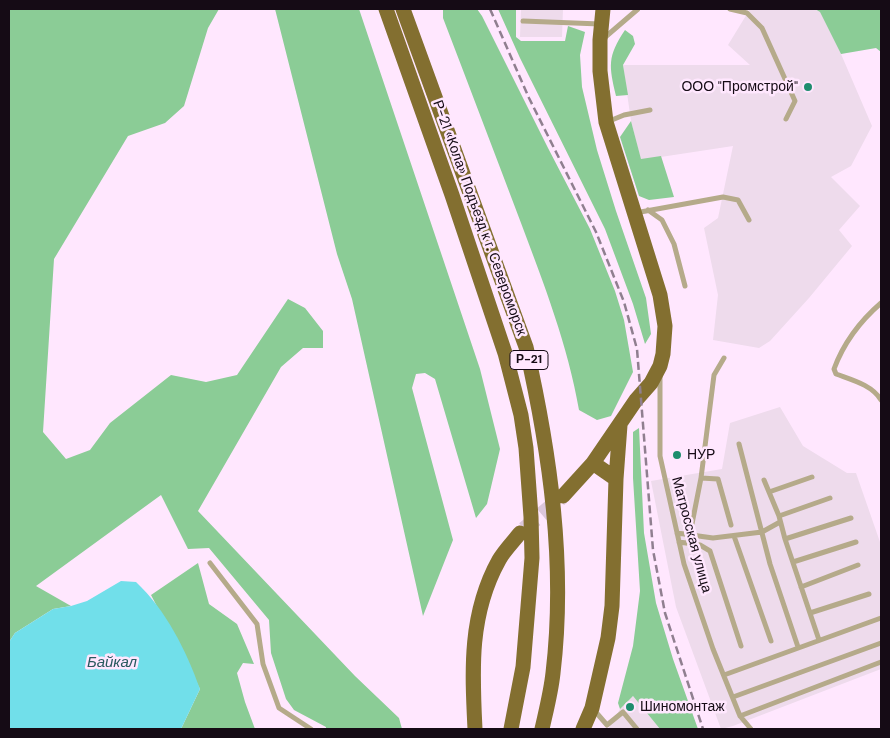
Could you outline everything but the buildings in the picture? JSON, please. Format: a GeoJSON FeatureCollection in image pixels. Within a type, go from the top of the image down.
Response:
{"type":"FeatureCollection","features":[{"type":"Feature","properties":{"kind":"main road","name":"Р-21 «Кола» Подъезд к г. Североморск"},"geometry":{"type":"LineString","coordinates":[[386,9],[452,195],[505,353],[522,415],[531,517],[532,558],[524,667],[511,729]]}},
{"type":"Feature","properties":{"kind":"main road","name":"Р-21 «Кола» Подъезд к г. Североморск"},"geometry":{"type":"LineString","coordinates":[[403,9],[526,347],[537,395],[553,504],[557,565],[557,616],[553,674],[542,729]]}},
{"type":"Feature","properties":{"kind":"main road"},"geometry":{"type":"LineString","coordinates":[[563,496],[593,463],[636,400],[651,383],[660,366],[663,354],[665,326],[642,212],[606,122],[600,72],[600,40],[603,16]]}},
{"type":"Feature","properties":{"kind":"main road"},"geometry":{"type":"LineString","coordinates":[[583,729],[592,708],[608,638],[612,606],[616,480],[621,423]]}},
{"type":"Feature","properties":{"kind":"main road"},"geometry":{"type":"LineString","coordinates":[[593,463],[616,480]]}},
{"type":"Feature","properties":{"kind":"main road"},"geometry":{"type":"LineString","coordinates":[[476,729],[473,696],[474,642],[477,617],[499,560],[520,533]]}},
{"type":"Feature","properties":{"kind":"lane"},"geometry":{"type":"LineString","coordinates":[[600,40],[638,9]]}},
{"type":"Feature","properties":{"kind":"lane"},"geometry":{"type":"LineString","coordinates":[[730,9],[747,13],[762,28],[796,101],[786,119]]}},
{"type":"Feature","properties":{"kind":"lane"},"geometry":{"type":"LineString","coordinates":[[523,21],[603,16]]}},
{"type":"Feature","properties":{"kind":"lane"},"geometry":{"type":"LineString","coordinates":[[606,122],[624,115],[650,110]]}},
{"type":"Feature","properties":{"kind":"lane"},"geometry":{"type":"LineString","coordinates":[[642,212],[723,197],[738,200],[749,220]]}},
{"type":"Feature","properties":{"kind":"lane"},"geometry":{"type":"LineString","coordinates":[[642,212],[662,220],[674,244],[685,286]]}},
{"type":"Feature","properties":{"kind":"lane"},"geometry":{"type":"LineString","coordinates":[[881,303],[862,320],[851,334],[841,350],[834,369],[836,374],[864,385],[877,393],[881,400]]}},
{"type":"Feature","properties":{"kind":"lane"},"geometry":{"type":"LineString","coordinates":[[690,534],[701,478],[714,375],[724,358]]}},
{"type":"Feature","properties":{"kind":"lane","name":"Матросская улица"},"geometry":{"type":"LineString","coordinates":[[660,366],[660,456],[679,542],[713,649],[740,716],[751,729]]}},
{"type":"Feature","properties":{"kind":"lane"},"geometry":{"type":"LineString","coordinates":[[739,444],[770,564],[798,647]]}},
{"type":"Feature","properties":{"kind":"lane"},"geometry":{"type":"LineString","coordinates":[[769,492],[812,477]]}},
{"type":"Feature","properties":{"kind":"lane"},"geometry":{"type":"LineString","coordinates":[[701,478],[718,479],[732,525]]}},
{"type":"Feature","properties":{"kind":"lane"},"geometry":{"type":"LineString","coordinates":[[764,480],[779,516],[785,540],[820,640]]}},
{"type":"Feature","properties":{"kind":"lane"},"geometry":{"type":"LineString","coordinates":[[779,516],[830,498]]}},
{"type":"Feature","properties":{"kind":"lane"},"geometry":{"type":"LineString","coordinates":[[785,540],[851,518]]}},
{"type":"Feature","properties":{"kind":"lane"},"geometry":{"type":"LineString","coordinates":[[677,533],[713,538],[734,536],[762,532],[780,522]]}},
{"type":"Feature","properties":{"kind":"lane"},"geometry":{"type":"LineString","coordinates":[[734,536],[771,641]]}},
{"type":"Feature","properties":{"kind":"lane"},"geometry":{"type":"LineString","coordinates":[[679,542],[700,546],[710,551],[740,646]]}},
{"type":"Feature","properties":{"kind":"lane"},"geometry":{"type":"LineString","coordinates":[[793,562],[856,542]]}},
{"type":"Feature","properties":{"kind":"lane"},"geometry":{"type":"LineString","coordinates":[[210,563],[257,624],[262,664],[280,708],[303,727],[311,729]]}},
{"type":"Feature","properties":{"kind":"lane"},"geometry":{"type":"LineString","coordinates":[[801,587],[858,565]]}},
{"type":"Feature","properties":{"kind":"lane"},"geometry":{"type":"LineString","coordinates":[[810,613],[869,594]]}},
{"type":"Feature","properties":{"kind":"lane"},"geometry":{"type":"LineString","coordinates":[[724,675],[881,618]]}},
{"type":"Feature","properties":{"kind":"lane"},"geometry":{"type":"LineString","coordinates":[[733,697],[881,643]]}},
{"type":"Feature","properties":{"kind":"lane"},"geometry":{"type":"LineString","coordinates":[[740,716],[881,662]]}},
{"type":"Feature","properties":{"kind":"lane"},"geometry":{"type":"LineString","coordinates":[[592,708],[609,727],[623,712],[637,729]]}},
{"type":"Feature","properties":{"kind":"shaded area"},"geometry":{"type":"Polygon","coordinates":[[[521,9],[563,9],[562,37],[520,37],[521,9]]]}},
{"type":"Feature","properties":{"kind":"shaded area"},"geometry":{"type":"Polygon","coordinates":[[[750,9],[815,9],[820,12],[841,54],[872,126],[851,166],[831,177],[860,206],[839,230],[852,246],[770,341],[759,348],[713,340],[718,295],[704,228],[718,218],[733,146],[641,160],[631,121],[623,65],[750,65],[728,45],[750,9]]]}},
{"type":"Feature","properties":{"kind":"shaded area"},"geometry":{"type":"Polygon","coordinates":[[[780,407],[803,446],[847,473],[856,473],[881,545],[881,669],[721,729],[676,607],[651,481],[722,469],[730,423],[780,407]]]}},
{"type":"Feature","properties":{"kind":"shaded area"},"geometry":{"type":"Polygon","coordinates":[[[633,696],[660,729],[608,729],[620,709],[633,696]]]}},
{"type":"Feature","properties":{"kind":"green space"},"geometry":{"type":"Polygon","coordinates":[[[9,9],[219,9],[208,28],[184,106],[165,123],[128,136],[54,259],[43,432],[66,459],[90,450],[110,423],[171,375],[206,382],[237,375],[288,299],[305,308],[323,331],[323,348],[303,348],[281,367],[198,511],[355,676],[399,718],[402,729],[326,729],[326,727],[294,710],[286,699],[271,653],[269,620],[209,548],[188,549],[161,495],[36,586],[71,606],[53,609],[15,633],[9,642],[9,9]]]}},
{"type":"Feature","properties":{"kind":"green space"},"geometry":{"type":"Polygon","coordinates":[[[275,9],[359,9],[480,369],[500,449],[487,504],[476,518],[435,379],[425,373],[416,374],[412,388],[453,540],[423,616],[352,299],[337,254],[275,9]]]}},
{"type":"Feature","properties":{"kind":"green space"},"geometry":{"type":"Polygon","coordinates":[[[443,9],[477,9],[482,16],[590,229],[615,291],[624,320],[633,372],[611,416],[597,420],[579,410],[569,362],[554,315],[530,246],[443,18],[443,9]]]}},
{"type":"Feature","properties":{"kind":"green space"},"geometry":{"type":"Polygon","coordinates":[[[498,9],[516,9],[516,37],[521,41],[565,41],[568,26],[585,32],[580,55],[582,87],[597,150],[646,298],[651,334],[645,344],[633,304],[605,229],[520,58],[498,9]]]}},
{"type":"Feature","properties":{"kind":"green space"},"geometry":{"type":"Polygon","coordinates":[[[815,9],[881,9],[881,52],[876,48],[841,54],[820,12],[815,9]]]}},
{"type":"Feature","properties":{"kind":"green space"},"geometry":{"type":"Polygon","coordinates":[[[625,30],[633,36],[635,44],[623,65],[628,95],[616,96],[611,62],[615,47],[625,30]]]}},
{"type":"Feature","properties":{"kind":"green space"},"geometry":{"type":"Polygon","coordinates":[[[631,121],[641,159],[661,156],[674,197],[649,200],[639,196],[620,137],[631,121]]]}},
{"type":"Feature","properties":{"kind":"green space"},"geometry":{"type":"Polygon","coordinates":[[[639,428],[644,533],[656,603],[673,659],[698,729],[660,729],[633,696],[620,709],[618,703],[633,646],[640,591],[633,478],[633,432],[639,428]]]}},
{"type":"Feature","properties":{"kind":"green space"},"geometry":{"type":"Polygon","coordinates":[[[198,563],[209,604],[237,624],[254,664],[243,663],[237,673],[255,729],[181,729],[200,689],[151,595],[198,563]]]}},
{"type":"Feature","properties":{"kind":"water","name":"Байкал"},"geometry":{"type":"Polygon","coordinates":[[[121,581],[136,582],[157,605],[182,645],[194,674],[200,689],[181,729],[9,729],[9,642],[15,633],[53,609],[87,601],[121,581]]]}},
{"type":"Feature","properties":{"kind":"tunnel"},"geometry":{"type":"LineString","coordinates":[[524,529],[562,497]]}},
{"type":"Feature","properties":{"kind":"railway"},"geometry":{"type":"LineString","coordinates":[[490,9],[529,98],[596,232],[624,302],[637,349],[653,550],[665,613],[703,729]]}},
{"type":"Feature","properties":{"kind":"place","name":"ООО \"Промстрой\""},"geometry":{"type":"Point","coordinates":[808,87]}},
{"type":"Feature","properties":{"kind":"place","name":"НУР"},"geometry":{"type":"Point","coordinates":[677,455]}},
{"type":"Feature","properties":{"kind":"place","name":"Шиномонтаж"},"geometry":{"type":"Point","coordinates":[630,707]}}]}
